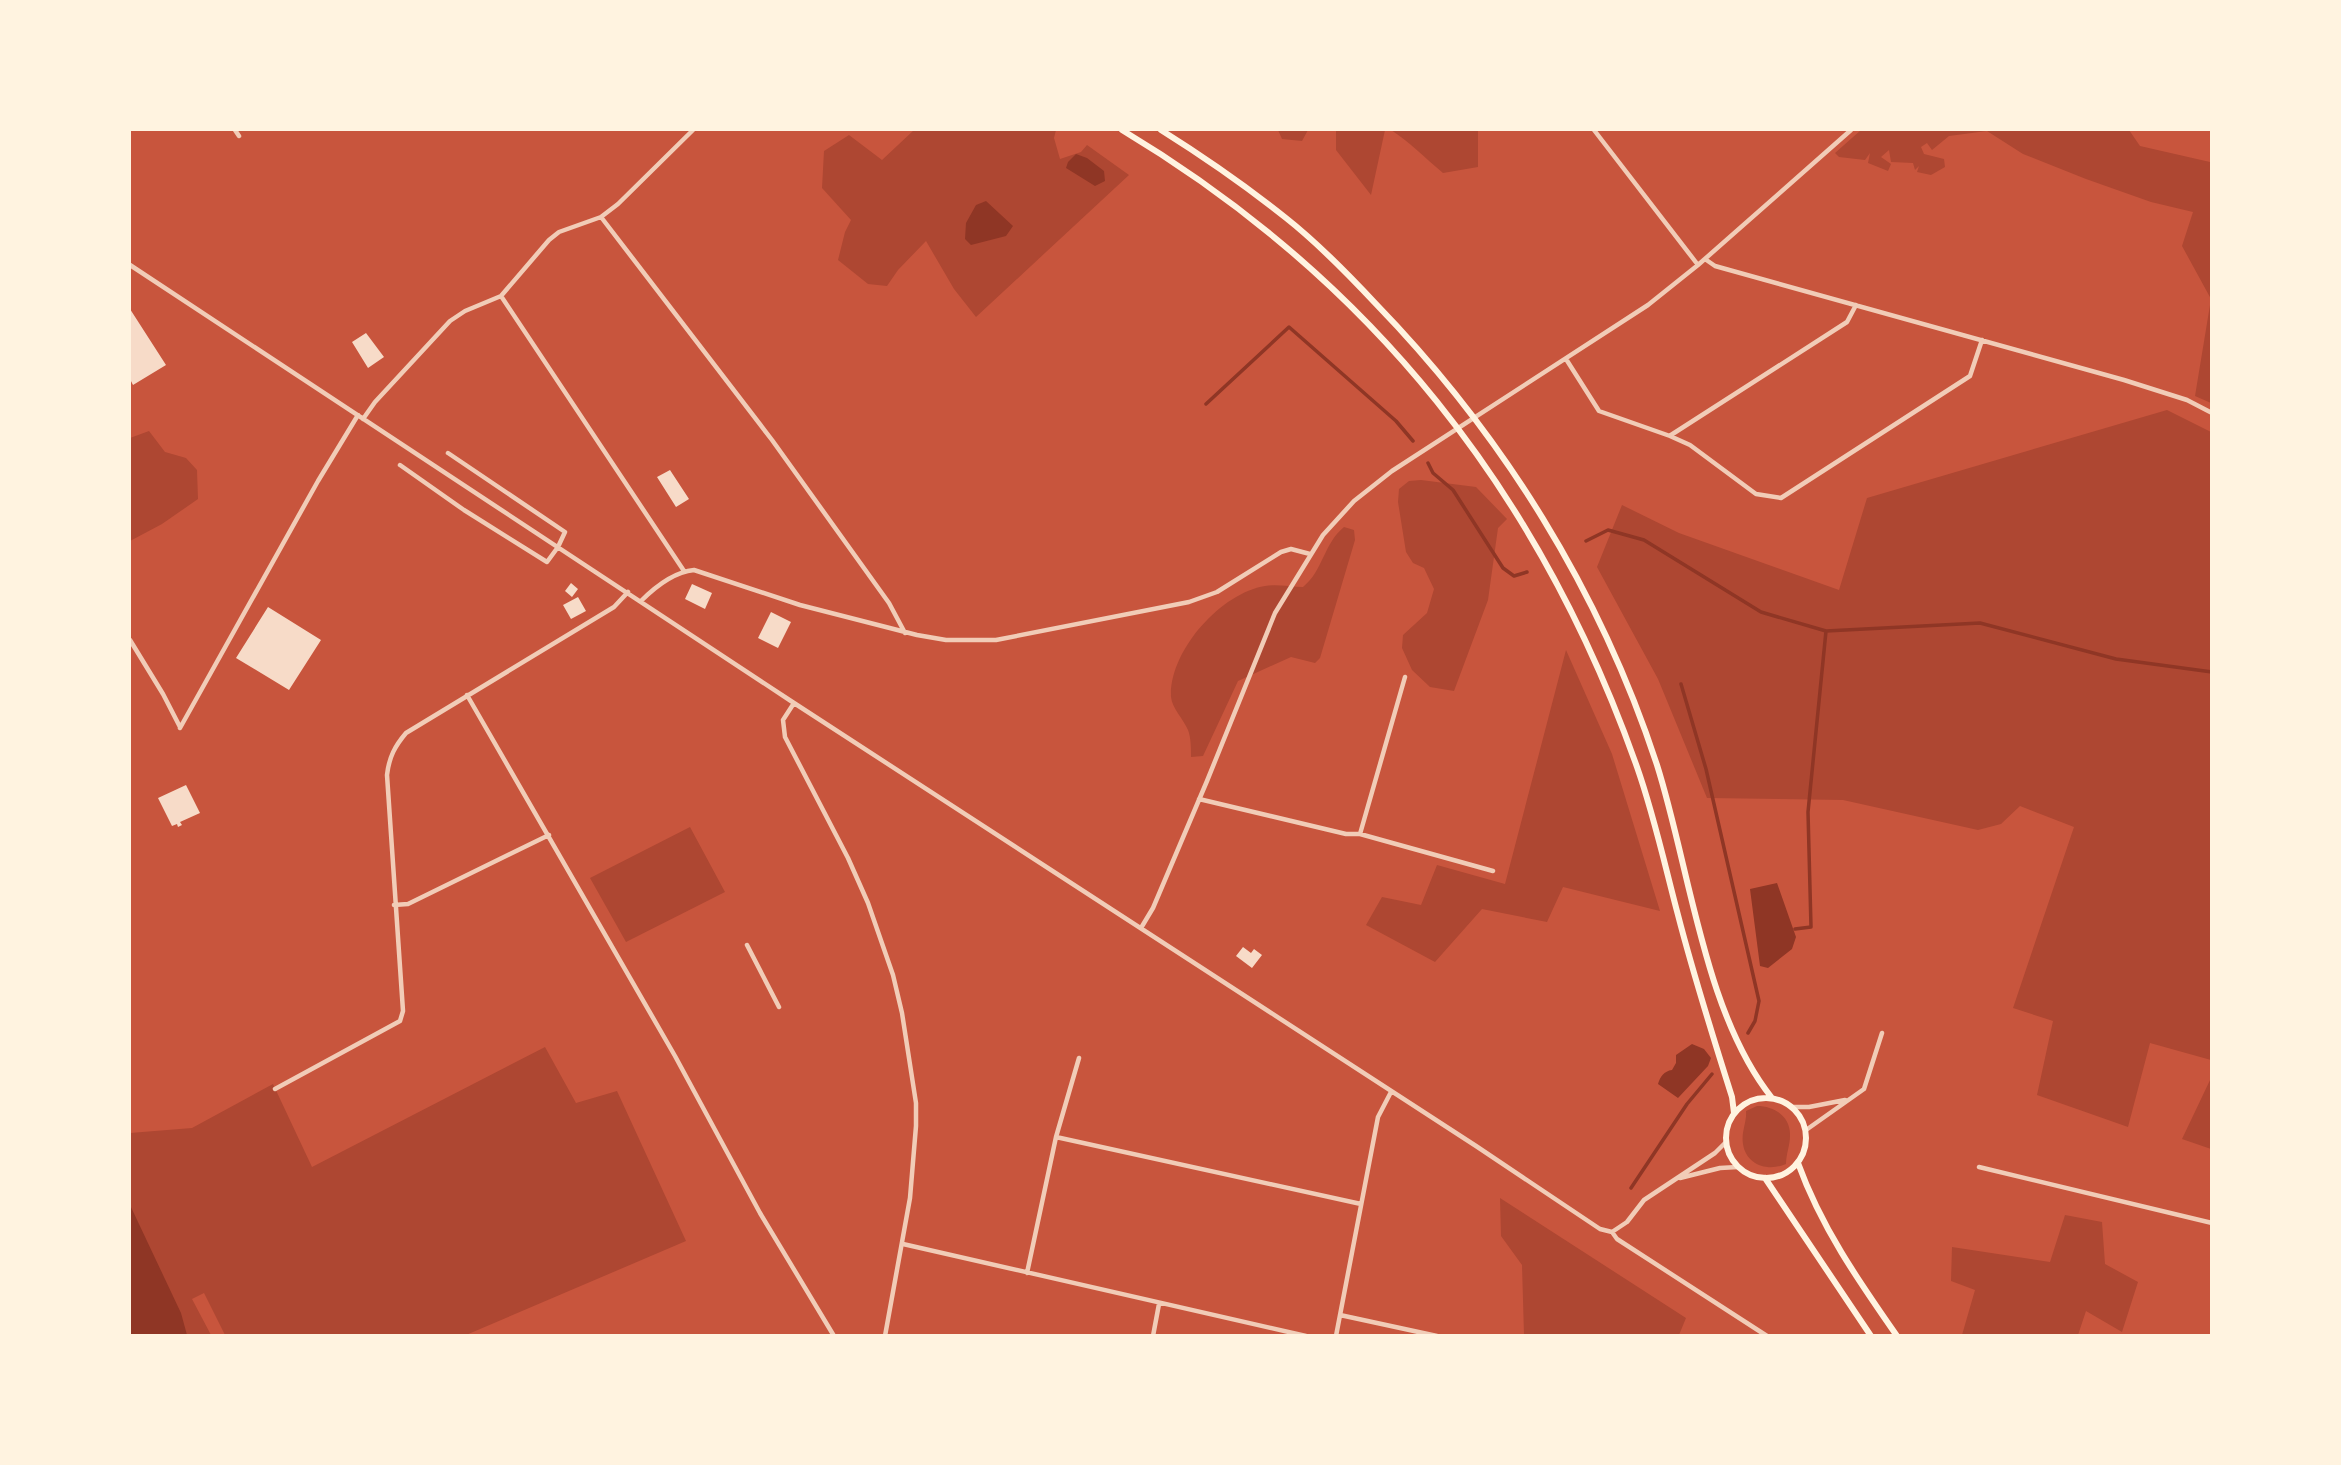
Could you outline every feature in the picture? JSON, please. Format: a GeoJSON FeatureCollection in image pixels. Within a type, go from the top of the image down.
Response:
{"type":"FeatureCollection","features":[{"type":"Feature","properties":{"kind":"main road"},"geometry":{"type":"LineString","coordinates":[[1122,130],[1199,177],[1274,235],[1339,293],[1436,397],[1480,456],[1538,547],[1576,619],[1620,722],[1653,819],[1701,999],[1732,1097],[1734,1113]]}},
{"type":"Feature","properties":{"kind":"main road"},"geometry":{"type":"LineString","coordinates":[[1161,130],[1213,163],[1288,219],[1356,283],[1451,386],[1494,443],[1558,543],[1619,666],[1657,766],[1727,1017],[1757,1079],[1772,1098]]}},
{"type":"Feature","properties":{"kind":"main road"},"geometry":{"type":"LineString","coordinates":[[1764,1098],[1772,1098],[1792,1107],[1806,1130],[1805,1147],[1798,1163],[1783,1175],[1765,1178],[1745,1173],[1730,1155],[1726,1142],[1727,1126],[1734,1113],[1748,1102],[1764,1098]]}},
{"type":"Feature","properties":{"kind":"main road"},"geometry":{"type":"LineString","coordinates":[[1798,1163],[1828,1233],[1897,1335]]}},
{"type":"Feature","properties":{"kind":"main road"},"geometry":{"type":"LineString","coordinates":[[1765,1178],[1871,1335]]}},
{"type":"Feature","properties":{"kind":"street"},"geometry":{"type":"LineString","coordinates":[[235,130],[239,136]]}},
{"type":"Feature","properties":{"kind":"street"},"geometry":{"type":"LineString","coordinates":[[130,640],[180,728],[318,481],[360,417],[450,321],[465,311],[501,296],[549,240],[559,232],[601,217],[618,204],[693,130]]}},
{"type":"Feature","properties":{"kind":"street"},"geometry":{"type":"LineString","coordinates":[[1594,130],[1699,265]]}},
{"type":"Feature","properties":{"kind":"street"},"geometry":{"type":"LineString","coordinates":[[1141,928],[1153,908],[1275,612],[1323,535],[1371,486],[1427,447],[1648,306],[1699,265],[1852,130]]}},
{"type":"Feature","properties":{"kind":"street"},"geometry":{"type":"LineString","coordinates":[[601,217],[772,440],[889,603],[905,633]]}},
{"type":"Feature","properties":{"kind":"street"},"geometry":{"type":"LineString","coordinates":[[1705,259],[1715,266],[2124,380],[2187,400],[2211,413]]}},
{"type":"Feature","properties":{"kind":"street"},"geometry":{"type":"LineString","coordinates":[[130,265],[794,703],[1767,1335]]}},
{"type":"Feature","properties":{"kind":"street"},"geometry":{"type":"LineString","coordinates":[[501,296],[684,571]]}},
{"type":"Feature","properties":{"kind":"street"},"geometry":{"type":"LineString","coordinates":[[1670,436],[1847,322],[1856,305]]}},
{"type":"Feature","properties":{"kind":"street"},"geometry":{"type":"LineString","coordinates":[[1566,359],[1599,411],[1690,445],[1756,494],[1781,498],[1970,376],[1982,340]]}},
{"type":"Feature","properties":{"kind":"street"},"geometry":{"type":"LineString","coordinates":[[400,464],[547,562],[565,532],[448,453]]}},
{"type":"Feature","properties":{"kind":"street"},"geometry":{"type":"LineString","coordinates":[[640,601],[652,589],[684,571],[705,572],[800,605],[905,633],[946,640],[996,640],[1189,602],[1217,592],[1281,552],[1291,549],[1310,554]]}},
{"type":"Feature","properties":{"kind":"street"},"geometry":{"type":"LineString","coordinates":[[275,1089],[400,1021],[403,1011],[387,775],[388,761],[395,746],[406,733],[614,607],[628,592]]}},
{"type":"Feature","properties":{"kind":"street"},"geometry":{"type":"LineString","coordinates":[[1360,834],[1405,677]]}},
{"type":"Feature","properties":{"kind":"street"},"geometry":{"type":"LineString","coordinates":[[467,695],[675,1056],[760,1213],[834,1335]]}},
{"type":"Feature","properties":{"kind":"street"},"geometry":{"type":"LineString","coordinates":[[794,703],[783,720],[785,737],[837,835],[868,903],[893,975],[916,1103],[910,1198],[885,1335]]}},
{"type":"Feature","properties":{"kind":"street"},"geometry":{"type":"LineString","coordinates":[[1199,799],[1346,834],[1360,834],[1493,871]]}},
{"type":"Feature","properties":{"kind":"street"},"geometry":{"type":"LineString","coordinates":[[394,905],[408,904],[549,835]]}},
{"type":"Feature","properties":{"kind":"street"},"geometry":{"type":"LineString","coordinates":[[747,945],[779,1007]]}},
{"type":"Feature","properties":{"kind":"street"},"geometry":{"type":"LineString","coordinates":[[1806,1130],[1864,1089],[1882,1033]]}},
{"type":"Feature","properties":{"kind":"street"},"geometry":{"type":"LineString","coordinates":[[1027,1273],[1056,1137],[1079,1058]]}},
{"type":"Feature","properties":{"kind":"street"},"geometry":{"type":"LineString","coordinates":[[1336,1335],[1378,1116],[1391,1091]]}},
{"type":"Feature","properties":{"kind":"street"},"geometry":{"type":"LineString","coordinates":[[1792,1107],[1808,1107],[1849,1099]]}},
{"type":"Feature","properties":{"kind":"street"},"geometry":{"type":"LineString","coordinates":[[1056,1137],[1361,1203]]}},
{"type":"Feature","properties":{"kind":"street"},"geometry":{"type":"LineString","coordinates":[[1612,1232],[1627,1222],[1644,1200],[1715,1153],[1726,1142]]}},
{"type":"Feature","properties":{"kind":"street"},"geometry":{"type":"LineString","coordinates":[[1676,1179],[1720,1168],[1738,1167]]}},
{"type":"Feature","properties":{"kind":"street"},"geometry":{"type":"LineString","coordinates":[[1979,1167],[2211,1223]]}},
{"type":"Feature","properties":{"kind":"street"},"geometry":{"type":"LineString","coordinates":[[903,1244],[1159,1304],[1306,1335]]}},
{"type":"Feature","properties":{"kind":"street"},"geometry":{"type":"LineString","coordinates":[[1153,1335],[1159,1304]]}},
{"type":"Feature","properties":{"kind":"street"},"geometry":{"type":"LineString","coordinates":[[1340,1315],[1437,1335]]}},
{"type":"Feature","properties":{"kind":"shaded area"},"geometry":{"type":"Polygon","coordinates":[[[914,130],[1056,130],[1054,138],[1060,159],[1081,152],[1087,145],[1129,175],[976,317],[954,289],[926,241],[898,270],[887,286],[868,284],[838,260],[851,220],[822,188],[824,151],[849,135],[882,160],[914,130]]]}},
{"type":"Feature","properties":{"kind":"shaded area"},"geometry":{"type":"Polygon","coordinates":[[[1278,130],[1308,130],[1302,141],[1282,139],[1278,130]]]}},
{"type":"Feature","properties":{"kind":"shaded area"},"geometry":{"type":"Polygon","coordinates":[[[1336,130],[1385,130],[1371,195],[1336,150],[1336,130]]]}},
{"type":"Feature","properties":{"kind":"shaded area"},"geometry":{"type":"Polygon","coordinates":[[[1391,130],[1478,130],[1478,167],[1443,173],[1391,130]]]}},
{"type":"Feature","properties":{"kind":"shaded area"},"geometry":{"type":"Polygon","coordinates":[[[1861,130],[2129,130],[2140,146],[2210,162],[2211,159],[2211,299],[2182,246],[2193,212],[2151,202],[2086,179],[2023,154],[1987,131],[1949,136],[1932,150],[1927,143],[1921,147],[1924,154],[1944,159],[1945,167],[1931,175],[1917,172],[1919,166],[1915,170],[1913,163],[1891,162],[1889,150],[1881,157],[1891,164],[1888,171],[1868,163],[1870,153],[1865,160],[1839,157],[1835,153],[1861,130]]]}},
{"type":"Feature","properties":{"kind":"shaded area"},"geometry":{"type":"Polygon","coordinates":[[[1076,154],[1087,158],[1104,171],[1105,181],[1095,186],[1066,168],[1076,154]]]}},
{"type":"Feature","properties":{"kind":"shaded area"},"geometry":{"type":"Polygon","coordinates":[[[986,201],[1013,226],[1006,236],[971,245],[965,239],[966,223],[976,205],[986,201]]]}},
{"type":"Feature","properties":{"kind":"shaded area"},"geometry":{"type":"Polygon","coordinates":[[[2211,299],[2211,403],[2195,396],[2211,299]]]}},
{"type":"Feature","properties":{"kind":"shaded area"},"geometry":{"type":"Polygon","coordinates":[[[2167,410],[2211,432],[2211,1060],[2150,1043],[2128,1127],[2037,1095],[2053,1021],[2013,1008],[2074,827],[2020,806],[2001,824],[1978,830],[1843,800],[1707,798],[1658,679],[1597,567],[1622,505],[1679,533],[1839,590],[1867,498],[2167,410]]]}},
{"type":"Feature","properties":{"kind":"shaded area"},"geometry":{"type":"Polygon","coordinates":[[[149,431],[165,452],[186,458],[197,470],[198,499],[162,524],[130,541],[130,438],[149,431]]]}},
{"type":"Feature","properties":{"kind":"shaded area"},"geometry":{"type":"Polygon","coordinates":[[[1409,481],[1476,487],[1507,519],[1498,528],[1488,600],[1454,691],[1430,687],[1412,670],[1402,648],[1403,635],[1427,613],[1434,589],[1424,568],[1413,563],[1406,552],[1398,502],[1399,489],[1409,481]]]}},
{"type":"Feature","properties":{"kind":"shaded area"},"geometry":{"type":"Polygon","coordinates":[[[1344,527],[1354,530],[1355,540],[1320,658],[1315,663],[1291,657],[1238,681],[1203,756],[1191,757],[1188,730],[1171,697],[1173,679],[1188,644],[1215,612],[1248,591],[1270,585],[1303,587],[1344,527]]]}},
{"type":"Feature","properties":{"kind":"shaded area"},"geometry":{"type":"Polygon","coordinates":[[[1566,650],[1612,754],[1660,911],[1563,887],[1547,922],[1482,909],[1435,962],[1366,925],[1382,897],[1421,905],[1437,865],[1505,884],[1566,650]]]}},
{"type":"Feature","properties":{"kind":"shaded area"},"geometry":{"type":"Polygon","coordinates":[[[690,827],[725,892],[626,942],[590,878],[690,827]]]}},
{"type":"Feature","properties":{"kind":"shaded area"},"geometry":{"type":"Polygon","coordinates":[[[1777,883],[1796,937],[1792,949],[1768,968],[1760,966],[1750,889],[1777,883]]]}},
{"type":"Feature","properties":{"kind":"shaded area"},"geometry":{"type":"Polygon","coordinates":[[[1692,1044],[1704,1049],[1711,1058],[1708,1066],[1678,1098],[1658,1084],[1663,1075],[1672,1070],[1676,1055],[1692,1044]]]}},
{"type":"Feature","properties":{"kind":"shaded area"},"geometry":{"type":"Polygon","coordinates":[[[545,1047],[576,1103],[617,1091],[686,1241],[466,1335],[225,1335],[204,1293],[192,1299],[211,1335],[130,1336],[130,1133],[192,1128],[273,1084],[312,1167],[545,1047]]]}},
{"type":"Feature","properties":{"kind":"shaded area"},"geometry":{"type":"Polygon","coordinates":[[[2211,1078],[2211,1149],[2182,1139],[2211,1078]]]}},
{"type":"Feature","properties":{"kind":"shaded area"},"geometry":{"type":"Polygon","coordinates":[[[1757,1106],[1776,1110],[1788,1123],[1790,1136],[1786,1164],[1765,1167],[1753,1162],[1745,1151],[1743,1140],[1746,1111],[1757,1106]]]}},
{"type":"Feature","properties":{"kind":"shaded area"},"geometry":{"type":"Polygon","coordinates":[[[1500,1198],[1686,1318],[1679,1335],[1524,1335],[1522,1265],[1501,1236],[1500,1198]]]}},
{"type":"Feature","properties":{"kind":"shaded area"},"geometry":{"type":"Polygon","coordinates":[[[130,1205],[181,1313],[187,1335],[130,1335],[130,1205]]]}},
{"type":"Feature","properties":{"kind":"shaded area"},"geometry":{"type":"Polygon","coordinates":[[[2065,1215],[2102,1222],[2105,1264],[2138,1282],[2122,1332],[2086,1311],[2078,1335],[1962,1335],[1975,1290],[1951,1281],[1952,1247],[2050,1262],[2065,1215]]]}},
{"type":"Feature","properties":{"kind":"building"},"geometry":{"type":"Polygon","coordinates":[[[130,309],[166,365],[133,385],[130,379],[130,309]]]}},
{"type":"Feature","properties":{"kind":"building"},"geometry":{"type":"Polygon","coordinates":[[[366,333],[384,357],[368,368],[352,342],[366,333]]]}},
{"type":"Feature","properties":{"kind":"building"},"geometry":{"type":"Polygon","coordinates":[[[670,470],[689,499],[676,507],[657,477],[670,470]]]}},
{"type":"Feature","properties":{"kind":"building"},"geometry":{"type":"Polygon","coordinates":[[[571,583],[578,589],[572,597],[565,591],[571,583]]]}},
{"type":"Feature","properties":{"kind":"building"},"geometry":{"type":"Polygon","coordinates":[[[692,584],[712,593],[705,609],[685,599],[692,584]]]}},
{"type":"Feature","properties":{"kind":"building"},"geometry":{"type":"Polygon","coordinates":[[[578,597],[586,611],[571,619],[563,605],[578,597]]]}},
{"type":"Feature","properties":{"kind":"building"},"geometry":{"type":"Polygon","coordinates":[[[268,607],[321,640],[289,690],[236,658],[268,607]]]}},
{"type":"Feature","properties":{"kind":"building"},"geometry":{"type":"Polygon","coordinates":[[[771,612],[791,622],[778,648],[758,638],[771,612]]]}},
{"type":"Feature","properties":{"kind":"building"},"geometry":{"type":"Polygon","coordinates":[[[186,785],[200,813],[180,822],[182,825],[178,827],[177,824],[172,826],[158,798],[186,785]]]}},
{"type":"Feature","properties":{"kind":"building"},"geometry":{"type":"Polygon","coordinates":[[[1243,947],[1251,953],[1254,949],[1262,955],[1252,968],[1236,956],[1243,947]]]}},
{"type":"Feature","properties":{"kind":"waterway"},"geometry":{"type":"LineString","coordinates":[[1206,404],[1289,327],[1396,421],[1413,441]]}},
{"type":"Feature","properties":{"kind":"waterway"},"geometry":{"type":"LineString","coordinates":[[1428,463],[1433,473],[1453,490],[1503,568],[1514,576],[1527,572]]}},
{"type":"Feature","properties":{"kind":"waterway"},"geometry":{"type":"LineString","coordinates":[[1586,541],[1608,530],[1644,540],[1761,612],[1826,631]]}},
{"type":"Feature","properties":{"kind":"waterway"},"geometry":{"type":"LineString","coordinates":[[1795,929],[1811,927],[1808,812],[1826,631],[1980,623],[2116,659],[2212,672]]}},
{"type":"Feature","properties":{"kind":"waterway"},"geometry":{"type":"LineString","coordinates":[[1681,684],[1706,769],[1759,1001],[1755,1021],[1748,1033]]}},
{"type":"Feature","properties":{"kind":"waterway"},"geometry":{"type":"LineString","coordinates":[[1631,1188],[1687,1104],[1712,1074]]}}]}
